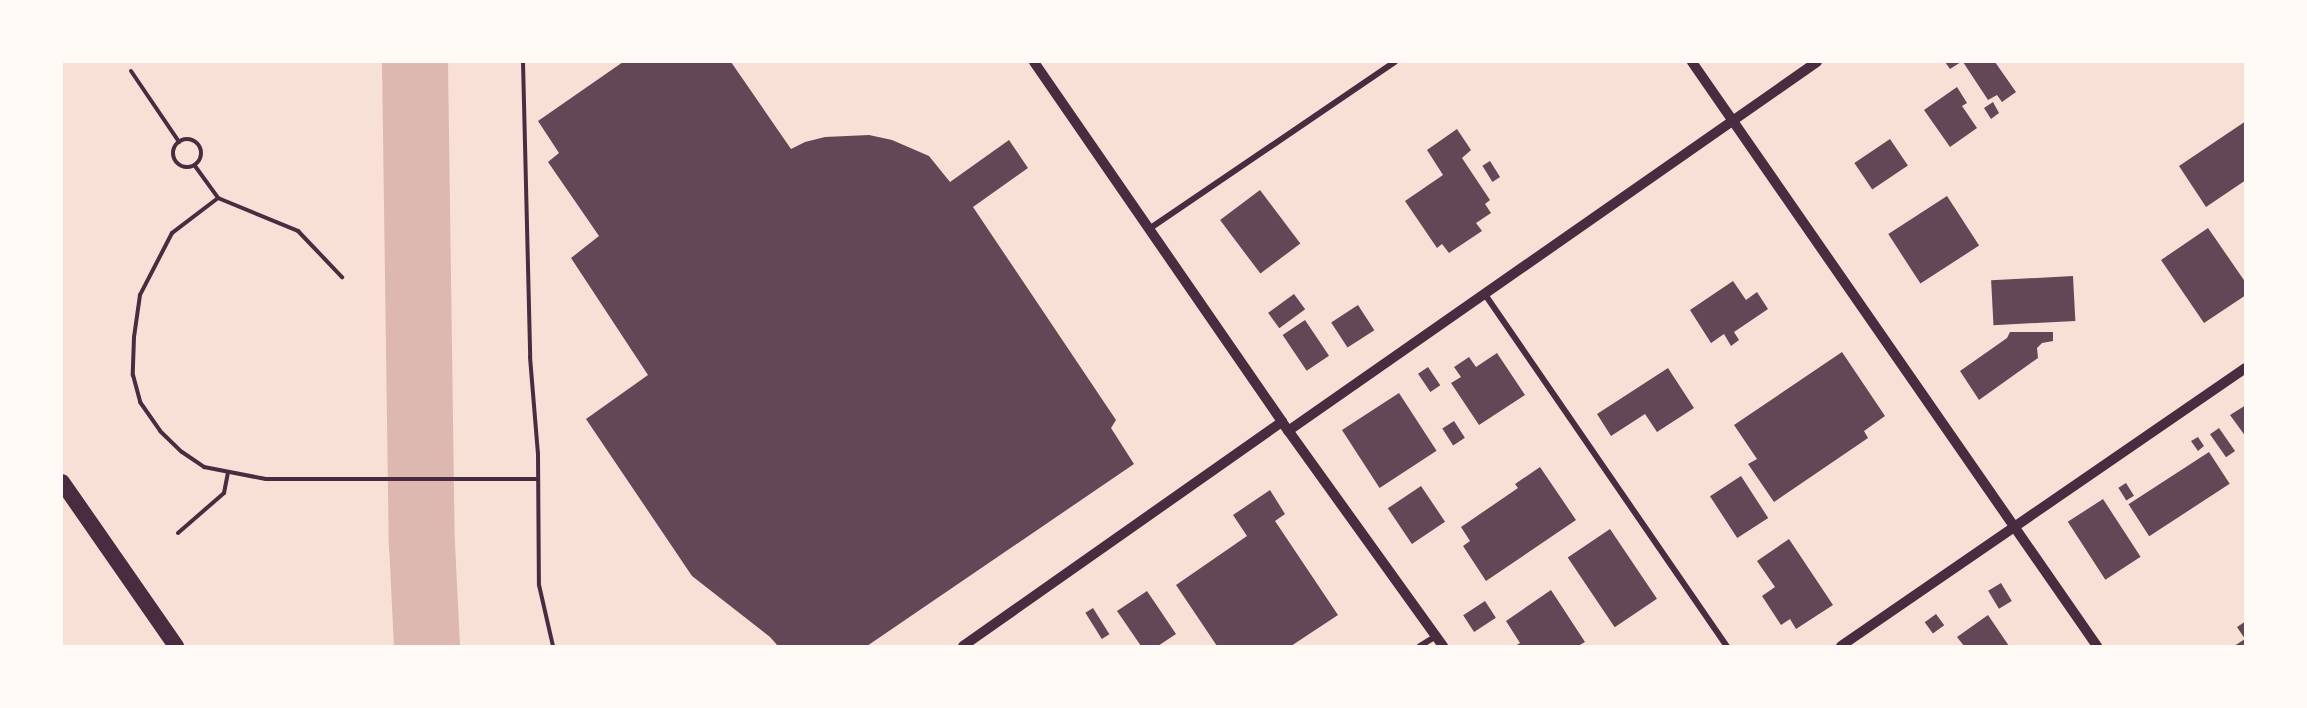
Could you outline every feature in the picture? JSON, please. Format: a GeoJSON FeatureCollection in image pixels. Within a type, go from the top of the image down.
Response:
{"type":"FeatureCollection","features":[{"type":"Feature","properties":{"kind":"highway"},"geometry":{"type":"LineString","coordinates":[[62,482],[176,646]]}},
{"type":"Feature","properties":{"kind":"street"},"geometry":{"type":"LineString","coordinates":[[1034,62],[1285,427],[1443,646]]}},
{"type":"Feature","properties":{"kind":"street"},"geometry":{"type":"LineString","coordinates":[[1149,229],[1395,62]]}},
{"type":"Feature","properties":{"kind":"street"},"geometry":{"type":"LineString","coordinates":[[1692,62],[2097,646]]}},
{"type":"Feature","properties":{"kind":"street"},"geometry":{"type":"LineString","coordinates":[[963,646],[1484,293],[1817,62]]}},
{"type":"Feature","properties":{"kind":"street"},"geometry":{"type":"LineString","coordinates":[[1484,293],[1727,646]]}},
{"type":"Feature","properties":{"kind":"street"},"geometry":{"type":"LineString","coordinates":[[1841,646],[2246,368]]}},
{"type":"Feature","properties":{"kind":"street"},"geometry":{"type":"LineString","coordinates":[[1420,646],[1436,636]]}},
{"type":"Feature","properties":{"kind":"path"},"geometry":{"type":"LineString","coordinates":[[523,62],[530,357],[538,454],[539,585],[553,646]]}},
{"type":"Feature","properties":{"kind":"path"},"geometry":{"type":"LineString","coordinates":[[130,71],[179,142]]}},
{"type":"Feature","properties":{"kind":"path"},"geometry":{"type":"LineString","coordinates":[[188,139],[199,146],[201,154],[195,166],[185,168],[177,163],[173,154],[179,142],[188,139]]}},
{"type":"Feature","properties":{"kind":"path"},"geometry":{"type":"LineString","coordinates":[[195,166],[218,198],[298,231],[342,277]]}},
{"type":"Feature","properties":{"kind":"path"},"geometry":{"type":"LineString","coordinates":[[218,198],[172,233],[140,295],[134,337],[133,375],[140,402],[160,431],[204,467],[266,479],[537,479]]}},
{"type":"Feature","properties":{"kind":"path"},"geometry":{"type":"LineString","coordinates":[[178,533],[224,493],[228,473]]}},
{"type":"Feature","properties":{"kind":"building"},"geometry":{"type":"Polygon","coordinates":[[[623,62],[731,62],[791,149],[805,142],[825,137],[869,135],[892,140],[929,156],[950,182],[1009,140],[1028,168],[973,207],[1116,420],[1111,428],[1134,464],[867,646],[778,646],[770,637],[692,576],[586,419],[648,375],[571,258],[599,236],[548,162],[559,153],[538,121],[623,62]]]}},
{"type":"Feature","properties":{"kind":"building"},"geometry":{"type":"Polygon","coordinates":[[[1945,62],[1961,62],[1950,69],[1945,62]]]}},
{"type":"Feature","properties":{"kind":"building"},"geometry":{"type":"Polygon","coordinates":[[[1963,62],[1995,62],[2016,92],[2002,102],[1997,95],[1988,100],[1963,62]]]}},
{"type":"Feature","properties":{"kind":"building"},"geometry":{"type":"Polygon","coordinates":[[[1957,87],[1967,103],[1962,106],[1977,128],[1950,147],[1924,110],[1957,87]]]}},
{"type":"Feature","properties":{"kind":"building"},"geometry":{"type":"Polygon","coordinates":[[[1993,102],[1999,113],[1991,119],[1984,108],[1993,102]]]}},
{"type":"Feature","properties":{"kind":"building"},"geometry":{"type":"Polygon","coordinates":[[[2246,121],[2246,180],[2206,207],[2179,166],[2246,121]]]}},
{"type":"Feature","properties":{"kind":"building"},"geometry":{"type":"Polygon","coordinates":[[[1457,129],[1471,150],[1462,158],[1490,200],[1485,204],[1491,213],[1476,223],[1482,231],[1449,253],[1442,244],[1437,248],[1405,201],[1443,175],[1427,150],[1457,129]]]}},
{"type":"Feature","properties":{"kind":"building"},"geometry":{"type":"Polygon","coordinates":[[[1890,139],[1908,166],[1872,190],[1854,163],[1890,139]]]}},
{"type":"Feature","properties":{"kind":"building"},"geometry":{"type":"Polygon","coordinates":[[[1490,161],[1500,177],[1492,182],[1482,166],[1490,161]]]}},
{"type":"Feature","properties":{"kind":"building"},"geometry":{"type":"Polygon","coordinates":[[[1260,190],[1300,244],[1260,274],[1220,220],[1260,190]]]}},
{"type":"Feature","properties":{"kind":"building"},"geometry":{"type":"Polygon","coordinates":[[[1947,196],[1979,245],[1920,284],[1888,234],[1947,196]]]}},
{"type":"Feature","properties":{"kind":"building"},"geometry":{"type":"Polygon","coordinates":[[[2208,228],[2246,283],[2246,295],[2204,323],[2161,260],[2208,228]]]}},
{"type":"Feature","properties":{"kind":"building"},"geometry":{"type":"Polygon","coordinates":[[[2073,276],[2075,321],[1993,325],[1991,280],[2073,276]]]}},
{"type":"Feature","properties":{"kind":"building"},"geometry":{"type":"Polygon","coordinates":[[[1733,281],[1746,300],[1757,292],[1768,309],[1734,332],[1739,340],[1731,346],[1724,334],[1711,343],[1690,310],[1733,281]]]}},
{"type":"Feature","properties":{"kind":"building"},"geometry":{"type":"Polygon","coordinates":[[[1294,294],[1305,309],[1279,328],[1268,313],[1294,294]]]}},
{"type":"Feature","properties":{"kind":"building"},"geometry":{"type":"Polygon","coordinates":[[[1358,305],[1374,330],[1348,348],[1331,322],[1358,305]]]}},
{"type":"Feature","properties":{"kind":"building"},"geometry":{"type":"Polygon","coordinates":[[[1305,320],[1329,356],[1307,371],[1283,335],[1305,320]]]}},
{"type":"Feature","properties":{"kind":"building"},"geometry":{"type":"Polygon","coordinates":[[[2010,332],[2053,332],[2053,341],[2042,343],[2037,348],[2038,358],[1979,400],[1960,371],[2007,338],[2010,332]]]}},
{"type":"Feature","properties":{"kind":"building"},"geometry":{"type":"Polygon","coordinates":[[[1842,352],[1885,416],[1864,431],[1868,438],[1774,502],[1748,464],[1757,459],[1734,425],[1842,352]]]}},
{"type":"Feature","properties":{"kind":"building"},"geometry":{"type":"Polygon","coordinates":[[[1497,353],[1525,395],[1479,425],[1451,383],[1461,377],[1454,367],[1469,357],[1476,367],[1497,353]]]}},
{"type":"Feature","properties":{"kind":"building"},"geometry":{"type":"Polygon","coordinates":[[[1428,367],[1440,385],[1430,392],[1418,374],[1428,367]]]}},
{"type":"Feature","properties":{"kind":"building"},"geometry":{"type":"Polygon","coordinates":[[[1668,368],[1694,408],[1657,432],[1645,414],[1611,436],[1597,414],[1668,368]]]}},
{"type":"Feature","properties":{"kind":"building"},"geometry":{"type":"Polygon","coordinates":[[[1399,393],[1437,451],[1380,488],[1342,430],[1399,393]]]}},
{"type":"Feature","properties":{"kind":"building"},"geometry":{"type":"Polygon","coordinates":[[[2246,405],[2246,437],[2230,415],[2246,405]]]}},
{"type":"Feature","properties":{"kind":"building"},"geometry":{"type":"Polygon","coordinates":[[[1454,421],[1465,438],[1453,445],[1442,429],[1454,421]]]}},
{"type":"Feature","properties":{"kind":"building"},"geometry":{"type":"Polygon","coordinates":[[[2219,428],[2235,451],[2226,457],[2210,434],[2219,428]]]}},
{"type":"Feature","properties":{"kind":"building"},"geometry":{"type":"Polygon","coordinates":[[[2198,437],[2204,446],[2198,451],[2191,441],[2198,437]]]}},
{"type":"Feature","properties":{"kind":"building"},"geometry":{"type":"Polygon","coordinates":[[[2209,452],[2230,484],[2149,536],[2128,504],[2209,452]]]}},
{"type":"Feature","properties":{"kind":"building"},"geometry":{"type":"Polygon","coordinates":[[[1540,467],[1576,520],[1486,581],[1463,546],[1470,541],[1461,527],[1518,488],[1515,484],[1540,467]]]}},
{"type":"Feature","properties":{"kind":"building"},"geometry":{"type":"Polygon","coordinates":[[[1741,476],[1768,518],[1737,538],[1710,496],[1741,476]]]}},
{"type":"Feature","properties":{"kind":"building"},"geometry":{"type":"Polygon","coordinates":[[[2126,483],[2134,496],[2126,500],[2118,488],[2126,483]]]}},
{"type":"Feature","properties":{"kind":"building"},"geometry":{"type":"Polygon","coordinates":[[[1421,486],[1445,522],[1412,544],[1388,508],[1421,486]]]}},
{"type":"Feature","properties":{"kind":"building"},"geometry":{"type":"Polygon","coordinates":[[[1270,490],[1285,514],[1275,521],[1338,615],[1291,646],[1217,646],[1176,585],[1247,536],[1233,515],[1270,490]]]}},
{"type":"Feature","properties":{"kind":"building"},"geometry":{"type":"Polygon","coordinates":[[[2103,499],[2141,557],[2105,580],[2068,522],[2103,499]]]}},
{"type":"Feature","properties":{"kind":"building"},"geometry":{"type":"Polygon","coordinates":[[[1610,529],[1657,599],[1615,627],[1568,558],[1610,529]]]}},
{"type":"Feature","properties":{"kind":"building"},"geometry":{"type":"Polygon","coordinates":[[[1789,539],[1833,605],[1796,629],[1790,619],[1781,625],[1762,596],[1775,587],[1757,561],[1789,539]]]}},
{"type":"Feature","properties":{"kind":"building"},"geometry":{"type":"Polygon","coordinates":[[[2001,583],[2012,601],[1999,609],[1988,591],[2001,583]]]}},
{"type":"Feature","properties":{"kind":"building"},"geometry":{"type":"Polygon","coordinates":[[[1551,590],[1585,642],[1578,646],[1515,646],[1520,643],[1506,621],[1551,590]]]}},
{"type":"Feature","properties":{"kind":"building"},"geometry":{"type":"Polygon","coordinates":[[[1147,591],[1176,634],[1158,646],[1141,646],[1117,611],[1147,591]]]}},
{"type":"Feature","properties":{"kind":"building"},"geometry":{"type":"Polygon","coordinates":[[[1485,601],[1496,618],[1474,632],[1463,615],[1485,601]]]}},
{"type":"Feature","properties":{"kind":"building"},"geometry":{"type":"Polygon","coordinates":[[[1093,608],[1109,634],[1102,639],[1085,613],[1093,608]]]}},
{"type":"Feature","properties":{"kind":"building"},"geometry":{"type":"Polygon","coordinates":[[[1936,614],[1944,625],[1933,634],[1925,622],[1936,614]]]}},
{"type":"Feature","properties":{"kind":"building"},"geometry":{"type":"Polygon","coordinates":[[[1988,615],[2009,646],[1964,646],[1957,637],[1988,615]]]}},
{"type":"Feature","properties":{"kind":"building"},"geometry":{"type":"Polygon","coordinates":[[[2246,621],[2246,646],[2234,646],[2245,639],[2237,627],[2246,621]]]}},
{"type":"Feature","properties":{"kind":"waterway"},"geometry":{"type":"LineString","coordinates":[[415,62],[422,544],[427,646]]}}]}
